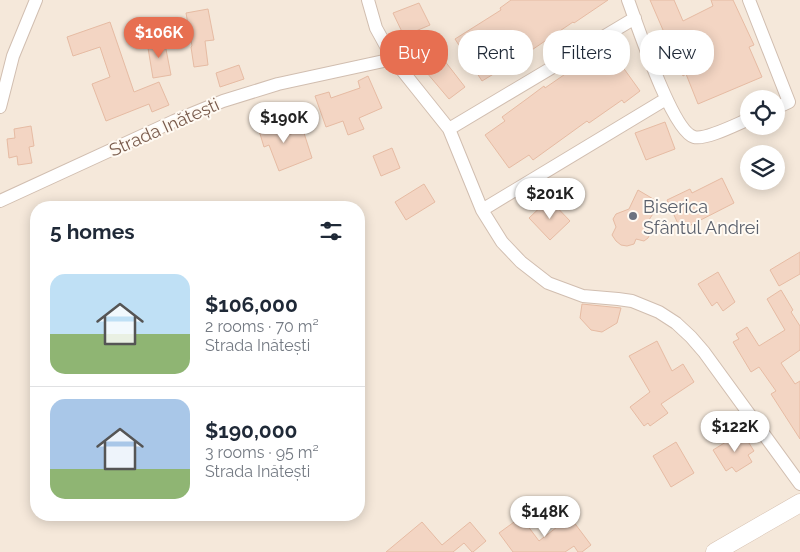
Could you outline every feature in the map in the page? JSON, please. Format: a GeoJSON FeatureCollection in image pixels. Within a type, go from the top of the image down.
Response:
{"type":"FeatureCollection","features":[{"type":"Feature","properties":{"kind":"street"},"geometry":{"type":"LineString","coordinates":[[0,107],[13,56],[36,0]]}},
{"type":"Feature","properties":{"kind":"street"},"geometry":{"type":"LineString","coordinates":[[368,0],[380,35]]}},
{"type":"Feature","properties":{"kind":"street"},"geometry":{"type":"LineString","coordinates":[[628,0],[666,99],[681,126],[694,137],[708,136],[740,123]]}},
{"type":"Feature","properties":{"kind":"street"},"geometry":{"type":"LineString","coordinates":[[749,0],[784,90]]}},
{"type":"Feature","properties":{"kind":"street"},"geometry":{"type":"LineString","coordinates":[[449,129],[635,18]]}},
{"type":"Feature","properties":{"kind":"street","name":"Strada Inătești"},"geometry":{"type":"LineString","coordinates":[[0,201],[174,121],[223,101],[278,84],[380,62]]}},
{"type":"Feature","properties":{"kind":"street"},"geometry":{"type":"LineString","coordinates":[[406,75],[449,129],[482,210],[502,242],[521,262],[548,283],[583,296],[618,299],[646,306],[676,323],[704,352],[800,484]]}},
{"type":"Feature","properties":{"kind":"street"},"geometry":{"type":"LineString","coordinates":[[785,92],[789,102],[785,104]]}},
{"type":"Feature","properties":{"kind":"street"},"geometry":{"type":"LineString","coordinates":[[482,210],[666,99]]}},
{"type":"Feature","properties":{"kind":"street"},"geometry":{"type":"LineString","coordinates":[[715,552],[800,503]]}},
{"type":"Feature","properties":{"kind":"shaded area"},"geometry":{"type":"Polygon","coordinates":[[[0,0],[800,0],[800,552],[0,552],[0,0]]]}},
{"type":"Feature","properties":{"kind":"building"},"geometry":{"type":"Polygon","coordinates":[[[511,0],[608,0],[561,30],[543,30],[543,42],[533,49],[533,30],[469,30],[501,10],[500,8],[511,0]]]}},
{"type":"Feature","properties":{"kind":"building"},"geometry":{"type":"Polygon","coordinates":[[[650,0],[674,0],[683,21],[713,6],[711,0],[733,0],[754,45],[749,47],[762,77],[698,104],[686,75],[714,75],[714,30],[663,30],[650,0]]]}},
{"type":"Feature","properties":{"kind":"building"},"geometry":{"type":"Polygon","coordinates":[[[419,3],[430,25],[418,30],[401,30],[393,13],[419,3]]]}},
{"type":"Feature","properties":{"kind":"building"},"geometry":{"type":"Polygon","coordinates":[[[208,9],[214,40],[205,41],[208,65],[194,67],[186,13],[208,9]]]}},
{"type":"Feature","properties":{"kind":"building"},"geometry":{"type":"Polygon","coordinates":[[[110,22],[134,92],[159,82],[169,105],[152,112],[149,104],[106,121],[92,84],[110,77],[100,47],[73,56],[67,37],[110,22]]]}},
{"type":"Feature","properties":{"kind":"building"},"geometry":{"type":"Polygon","coordinates":[[[164,39],[171,75],[153,78],[147,42],[164,39]]]}},
{"type":"Feature","properties":{"kind":"building"},"geometry":{"type":"Polygon","coordinates":[[[239,65],[244,79],[220,87],[216,73],[239,65]]]}},
{"type":"Feature","properties":{"kind":"building"},"geometry":{"type":"Polygon","coordinates":[[[448,65],[465,87],[449,99],[429,75],[448,75],[448,65]]]}},
{"type":"Feature","properties":{"kind":"building"},"geometry":{"type":"Polygon","coordinates":[[[478,75],[492,75],[482,81],[478,75]]]}},
{"type":"Feature","properties":{"kind":"building"},"geometry":{"type":"Polygon","coordinates":[[[564,75],[628,75],[640,91],[624,103],[622,100],[589,123],[587,121],[533,160],[529,155],[509,168],[485,135],[505,121],[502,117],[544,86],[545,88],[564,75]]]}},
{"type":"Feature","properties":{"kind":"building"},"geometry":{"type":"Polygon","coordinates":[[[368,76],[382,108],[359,118],[364,129],[348,135],[343,121],[326,127],[315,96],[329,92],[331,98],[360,88],[358,81],[368,76]]]}},
{"type":"Feature","properties":{"kind":"building"},"geometry":{"type":"Polygon","coordinates":[[[282,117],[288,135],[303,130],[312,158],[279,171],[269,145],[264,147],[257,124],[282,117]]]}},
{"type":"Feature","properties":{"kind":"building"},"geometry":{"type":"Polygon","coordinates":[[[665,122],[675,149],[646,160],[635,133],[665,122]]]}},
{"type":"Feature","properties":{"kind":"building"},"geometry":{"type":"Polygon","coordinates":[[[31,126],[34,146],[29,147],[32,163],[18,165],[17,156],[9,158],[7,139],[15,138],[14,129],[31,126]]]}},
{"type":"Feature","properties":{"kind":"building"},"geometry":{"type":"Polygon","coordinates":[[[392,148],[400,168],[381,176],[373,156],[392,148]]]}},
{"type":"Feature","properties":{"kind":"building"},"geometry":{"type":"Polygon","coordinates":[[[722,178],[734,203],[681,230],[667,200],[690,189],[692,193],[722,178]]]}},
{"type":"Feature","properties":{"kind":"building"},"geometry":{"type":"Polygon","coordinates":[[[424,184],[435,202],[406,220],[395,202],[424,184]]]}},
{"type":"Feature","properties":{"kind":"building","name":"Biserica Sfântul Andrei"},"geometry":{"type":"Polygon","coordinates":[[[638,190],[660,203],[647,223],[651,227],[648,238],[644,241],[636,239],[634,244],[627,246],[621,245],[612,235],[616,227],[613,219],[616,214],[629,209],[638,190]]]}},
{"type":"Feature","properties":{"kind":"building"},"geometry":{"type":"Polygon","coordinates":[[[549,199],[570,221],[550,240],[529,218],[549,199]]]}},
{"type":"Feature","properties":{"kind":"building"},"geometry":{"type":"Polygon","coordinates":[[[800,252],[800,274],[779,286],[770,270],[800,252]]]}},
{"type":"Feature","properties":{"kind":"building"},"geometry":{"type":"Polygon","coordinates":[[[718,272],[735,302],[723,311],[717,302],[712,306],[698,284],[718,272]]]}},
{"type":"Feature","properties":{"kind":"building"},"geometry":{"type":"Polygon","coordinates":[[[781,290],[800,326],[800,350],[781,363],[795,384],[800,381],[800,439],[771,394],[776,391],[759,367],[751,372],[733,342],[739,339],[736,334],[747,327],[759,346],[785,330],[767,299],[781,290]]]}},
{"type":"Feature","properties":{"kind":"building"},"geometry":{"type":"Polygon","coordinates":[[[582,304],[621,308],[617,323],[602,332],[591,330],[580,318],[582,304]]]}},
{"type":"Feature","properties":{"kind":"building"},"geometry":{"type":"Polygon","coordinates":[[[657,341],[672,371],[683,364],[694,382],[661,404],[668,413],[650,426],[648,423],[644,426],[630,407],[650,392],[629,356],[657,341]]]}},
{"type":"Feature","properties":{"kind":"building"},"geometry":{"type":"Polygon","coordinates":[[[742,432],[754,451],[748,455],[752,462],[736,472],[732,467],[726,471],[713,450],[742,432]]]}},
{"type":"Feature","properties":{"kind":"building"},"geometry":{"type":"Polygon","coordinates":[[[676,442],[694,473],[671,487],[653,456],[676,442]]]}},
{"type":"Feature","properties":{"kind":"building"},"geometry":{"type":"Polygon","coordinates":[[[521,517],[539,541],[570,517],[591,545],[582,552],[578,552],[574,546],[565,552],[513,552],[499,533],[521,517]]]}},
{"type":"Feature","properties":{"kind":"building"},"geometry":{"type":"Polygon","coordinates":[[[422,522],[442,545],[470,522],[486,541],[473,552],[464,543],[453,552],[386,552],[422,522]]]}},
{"type":"Feature","properties":{"kind":"place","name":"Biserica Sfântul Andrei"},"geometry":{"type":"Point","coordinates":[633,216]}}]}
